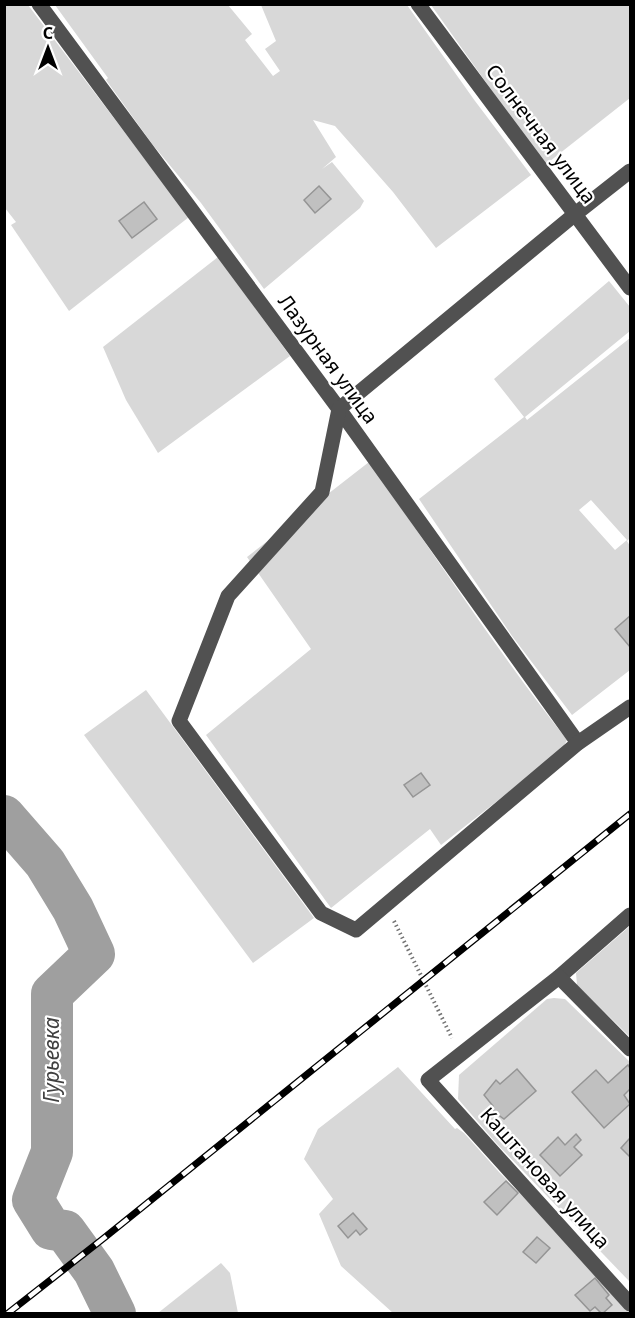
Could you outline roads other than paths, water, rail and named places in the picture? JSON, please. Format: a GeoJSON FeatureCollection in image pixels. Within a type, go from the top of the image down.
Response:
{"type":"FeatureCollection","features":[{"type":"Feature","properties":{"kind":"street","name":"Лазурная улица"},"geometry":{"type":"LineString","coordinates":[[39,4],[339,409],[578,743]]}},
{"type":"Feature","properties":{"kind":"street","name":"Солнечная улица"},"geometry":{"type":"LineString","coordinates":[[418,4],[630,288]]}},
{"type":"Feature","properties":{"kind":"street"},"geometry":{"type":"LineString","coordinates":[[630,171],[339,409],[322,492],[228,596],[179,721],[321,913],[356,930],[578,743],[630,707]]}},
{"type":"Feature","properties":{"kind":"street"},"geometry":{"type":"LineString","coordinates":[[630,915],[559,977],[630,1049]]}},
{"type":"Feature","properties":{"kind":"street","name":"Каштановая улица"},"geometry":{"type":"LineString","coordinates":[[559,977],[428,1080],[630,1304]]}},
{"type":"Feature","properties":{"kind":"waterway","name":"Гурьевка"},"geometry":{"type":"LineString","coordinates":[[4,816],[45,863],[73,909],[94,954],[52,994],[52,1152],[33,1200],[51,1229],[65,1231],[94,1271],[115,1314]]}},
{"type":"Feature","properties":{"kind":"railway"},"geometry":{"type":"LineString","coordinates":[[7,1314],[630,814]]}}]}
